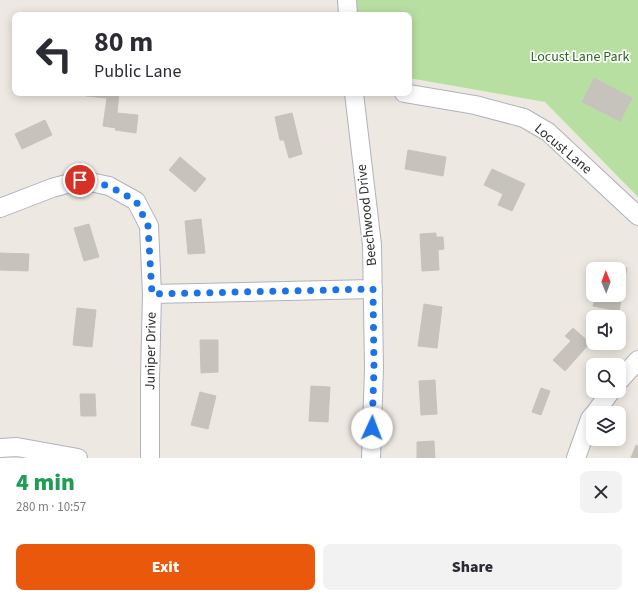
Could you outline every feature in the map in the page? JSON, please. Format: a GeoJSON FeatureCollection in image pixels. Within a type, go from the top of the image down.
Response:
{"type":"FeatureCollection","features":[{"type":"Feature","properties":{"kind":"street"},"geometry":{"type":"LineString","coordinates":[[347,0],[348,12]]}},
{"type":"Feature","properties":{"kind":"street","name":"Locust Lane"},"geometry":{"type":"LineString","coordinates":[[412,94],[475,105],[524,118],[548,132],[638,216]]}},
{"type":"Feature","properties":{"kind":"street","name":"Beechwood Drive"},"geometry":{"type":"LineString","coordinates":[[354,96],[372,245],[374,368],[371,458]]}},
{"type":"Feature","properties":{"kind":"street","name":"Juniper Drive"},"geometry":{"type":"LineString","coordinates":[[0,208],[52,188],[80,180],[109,186],[136,201],[148,226],[152,294],[150,458]]}},
{"type":"Feature","properties":{"kind":"street"},"geometry":{"type":"LineString","coordinates":[[152,294],[373,289]]}},
{"type":"Feature","properties":{"kind":"street"},"geometry":{"type":"LineString","coordinates":[[626,373],[638,360]]}},
{"type":"Feature","properties":{"kind":"street"},"geometry":{"type":"LineString","coordinates":[[576,458],[586,430]]}},
{"type":"Feature","properties":{"kind":"street"},"geometry":{"type":"LineString","coordinates":[[0,448],[17,447],[78,458]]}},
{"type":"Feature","properties":{"kind":"green space","name":"Locust Lane Park"},"geometry":{"type":"Polygon","coordinates":[[[355,0],[638,0],[638,197],[545,102],[412,79],[412,12],[356,12],[355,0]]]}},
{"type":"Feature","properties":{"kind":"building"},"geometry":{"type":"Polygon","coordinates":[[[594,78],[632,98],[620,121],[582,102],[594,78]]]}},
{"type":"Feature","properties":{"kind":"building"},"geometry":{"type":"Polygon","coordinates":[[[86,96],[119,96],[117,113],[138,115],[136,133],[115,130],[116,128],[103,126],[107,98],[86,96]]]}},
{"type":"Feature","properties":{"kind":"building"},"geometry":{"type":"Polygon","coordinates":[[[292,113],[302,154],[289,158],[284,140],[280,140],[275,117],[292,113]]]}},
{"type":"Feature","properties":{"kind":"building"},"geometry":{"type":"Polygon","coordinates":[[[45,120],[52,135],[22,149],[15,134],[45,120]]]}},
{"type":"Feature","properties":{"kind":"building"},"geometry":{"type":"Polygon","coordinates":[[[408,150],[446,157],[443,176],[405,169],[408,150]]]}},
{"type":"Feature","properties":{"kind":"building"},"geometry":{"type":"Polygon","coordinates":[[[180,157],[206,179],[195,192],[169,170],[180,157]]]}},
{"type":"Feature","properties":{"kind":"building"},"geometry":{"type":"Polygon","coordinates":[[[492,169],[525,184],[512,211],[498,205],[503,194],[484,185],[492,169]]]}},
{"type":"Feature","properties":{"kind":"building"},"geometry":{"type":"Polygon","coordinates":[[[201,219],[205,253],[188,254],[185,221],[201,219]]]}},
{"type":"Feature","properties":{"kind":"building"},"geometry":{"type":"Polygon","coordinates":[[[89,224],[99,257],[84,261],[74,228],[89,224]]]}},
{"type":"Feature","properties":{"kind":"building"},"geometry":{"type":"Polygon","coordinates":[[[436,233],[436,237],[443,237],[444,249],[438,250],[439,270],[422,271],[420,234],[436,233]]]}},
{"type":"Feature","properties":{"kind":"building"},"geometry":{"type":"Polygon","coordinates":[[[0,253],[29,254],[28,271],[0,270],[0,253]]]}},
{"type":"Feature","properties":{"kind":"building"},"geometry":{"type":"Polygon","coordinates":[[[594,302],[621,302],[619,310],[593,306],[594,302]]]}},
{"type":"Feature","properties":{"kind":"building"},"geometry":{"type":"Polygon","coordinates":[[[424,304],[442,307],[437,348],[418,346],[424,304]]]}},
{"type":"Feature","properties":{"kind":"building"},"geometry":{"type":"Polygon","coordinates":[[[77,308],[96,310],[92,347],[73,345],[77,308]]]}},
{"type":"Feature","properties":{"kind":"building"},"geometry":{"type":"Polygon","coordinates":[[[573,328],[586,339],[586,347],[565,371],[553,360],[571,341],[565,336],[573,328]]]}},
{"type":"Feature","properties":{"kind":"building"},"geometry":{"type":"Polygon","coordinates":[[[200,340],[218,340],[218,372],[201,373],[200,340]]]}},
{"type":"Feature","properties":{"kind":"building"},"geometry":{"type":"Polygon","coordinates":[[[435,380],[437,414],[421,415],[419,381],[435,380]]]}},
{"type":"Feature","properties":{"kind":"building"},"geometry":{"type":"Polygon","coordinates":[[[311,386],[330,387],[328,422],[309,421],[311,386]]]}},
{"type":"Feature","properties":{"kind":"building"},"geometry":{"type":"Polygon","coordinates":[[[541,388],[550,391],[541,415],[532,412],[541,388]]]}},
{"type":"Feature","properties":{"kind":"building"},"geometry":{"type":"Polygon","coordinates":[[[200,392],[216,396],[208,429],[191,425],[200,392]]]}},
{"type":"Feature","properties":{"kind":"building"},"geometry":{"type":"Polygon","coordinates":[[[80,394],[95,394],[96,416],[81,416],[80,394]]]}},
{"type":"Feature","properties":{"kind":"building"},"geometry":{"type":"Polygon","coordinates":[[[434,441],[435,458],[417,458],[417,442],[434,441]]]}},
{"type":"Feature","properties":{"kind":"building"},"geometry":{"type":"Polygon","coordinates":[[[636,445],[638,446],[638,458],[631,458],[636,445]]]}},
{"type":"Feature","properties":{"kind":"route"},"geometry":{"type":"LineString","coordinates":[[80,180],[109,186],[136,201],[148,226],[152,294],[373,289],[374,368],[372,428]]}}]}
